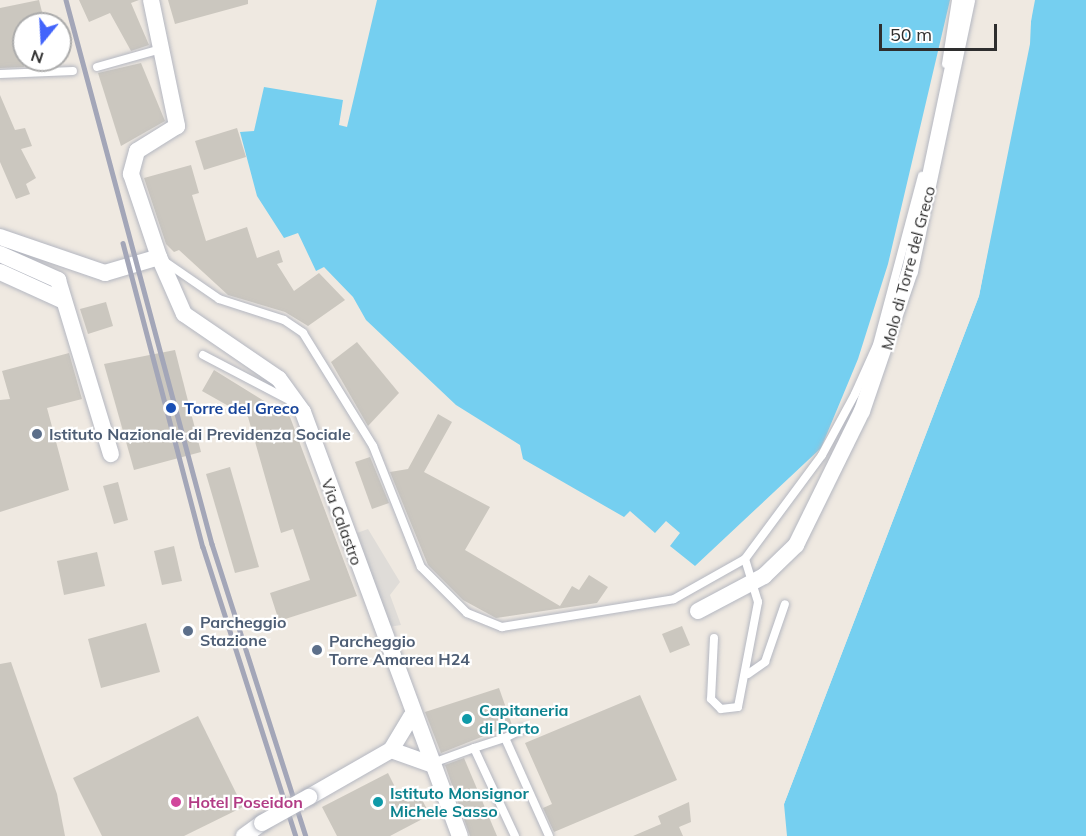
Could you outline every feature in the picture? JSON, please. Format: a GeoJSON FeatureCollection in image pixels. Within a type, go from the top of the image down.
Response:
{"type":"FeatureCollection","features":[{"type":"Feature","properties":{"kind":"street"},"geometry":{"type":"LineString","coordinates":[[151,0],[161,49]]}},
{"type":"Feature","properties":{"kind":"street","name":"Molo di Torre del Greco"},"geometry":{"type":"LineString","coordinates":[[698,611],[764,576],[796,546],[862,411],[915,252],[967,0]]}},
{"type":"Feature","properties":{"kind":"street","name":"Via Calastro"},"geometry":{"type":"LineString","coordinates":[[161,49],[177,126],[137,151],[131,174],[154,260],[184,314],[279,379],[297,404],[411,717],[460,836]]}},
{"type":"Feature","properties":{"kind":"street"},"geometry":{"type":"LineString","coordinates":[[0,237],[97,272],[154,260]]}},
{"type":"Feature","properties":{"kind":"street"},"geometry":{"type":"LineString","coordinates":[[0,254],[54,277],[64,301],[111,454]]}},
{"type":"Feature","properties":{"kind":"street"},"geometry":{"type":"LineString","coordinates":[[0,272],[64,301]]}},
{"type":"Feature","properties":{"kind":"street"},"geometry":{"type":"LineString","coordinates":[[244,836],[262,823],[391,750],[411,717]]}},
{"type":"Feature","properties":{"kind":"street"},"geometry":{"type":"LineString","coordinates":[[391,750],[430,764]]}},
{"type":"Feature","properties":{"kind":"lane"},"geometry":{"type":"LineString","coordinates":[[154,260],[219,299],[284,320],[303,333],[373,446],[421,567],[443,594],[484,623],[502,627],[674,599],[745,559],[822,455],[877,345],[937,122],[956,0]]}},
{"type":"Feature","properties":{"kind":"lane"},"geometry":{"type":"LineString","coordinates":[[97,67],[161,49]]}},
{"type":"Feature","properties":{"kind":"lane"},"geometry":{"type":"LineString","coordinates":[[0,74],[73,71]]}},
{"type":"Feature","properties":{"kind":"lane"},"geometry":{"type":"LineString","coordinates":[[203,355],[297,404]]}},
{"type":"Feature","properties":{"kind":"lane"},"geometry":{"type":"LineString","coordinates":[[714,638],[711,699],[721,709],[738,707],[748,674],[758,602],[745,559]]}},
{"type":"Feature","properties":{"kind":"lane"},"geometry":{"type":"LineString","coordinates":[[748,674],[765,662],[785,604]]}},
{"type":"Feature","properties":{"kind":"lane"},"geometry":{"type":"LineString","coordinates":[[430,764],[505,738],[523,729]]}},
{"type":"Feature","properties":{"kind":"lane"},"geometry":{"type":"LineString","coordinates":[[505,738],[549,836]]}},
{"type":"Feature","properties":{"kind":"lane"},"geometry":{"type":"LineString","coordinates":[[474,747],[515,836]]}},
{"type":"Feature","properties":{"kind":"shaded area"},"geometry":{"type":"Polygon","coordinates":[[[368,529],[400,582],[390,595],[401,625],[389,627],[357,533],[368,529]]]}},
{"type":"Feature","properties":{"kind":"water"},"geometry":{"type":"Polygon","coordinates":[[[377,0],[950,0],[888,264],[858,359],[821,448],[695,566],[670,546],[680,533],[666,521],[655,533],[630,511],[624,517],[523,459],[520,445],[456,405],[366,320],[353,297],[324,267],[316,271],[298,233],[284,238],[257,196],[240,132],[254,131],[264,87],[343,100],[339,125],[347,127],[377,0]]]}},
{"type":"Feature","properties":{"kind":"water"},"geometry":{"type":"Polygon","coordinates":[[[1035,0],[1086,0],[1086,836],[787,836],[784,804],[979,296],[1035,0]]]}},
{"type":"Feature","properties":{"kind":"pier"},"geometry":{"type":"Polygon","coordinates":[[[1032,0],[1030,44],[979,296],[784,804],[784,836],[781,803],[976,295],[1032,0]]]}},
{"type":"Feature","properties":{"kind":"building"},"geometry":{"type":"Polygon","coordinates":[[[39,0],[42,12],[12,12],[12,68],[0,68],[0,8],[39,0]]]}},
{"type":"Feature","properties":{"kind":"building"},"geometry":{"type":"Polygon","coordinates":[[[79,0],[139,0],[131,3],[149,45],[131,51],[110,13],[89,22],[79,0]]]}},
{"type":"Feature","properties":{"kind":"building"},"geometry":{"type":"Polygon","coordinates":[[[168,0],[248,0],[248,4],[175,24],[168,0]]]}},
{"type":"Feature","properties":{"kind":"building"},"geometry":{"type":"Polygon","coordinates":[[[141,63],[165,121],[121,146],[98,73],[141,63]]]}},
{"type":"Feature","properties":{"kind":"building"},"geometry":{"type":"Polygon","coordinates":[[[0,95],[15,130],[25,128],[32,146],[21,149],[36,178],[26,184],[30,194],[16,199],[0,162],[0,95]]]}},
{"type":"Feature","properties":{"kind":"building"},"geometry":{"type":"Polygon","coordinates":[[[237,128],[246,157],[204,170],[195,141],[237,128]]]}},
{"type":"Feature","properties":{"kind":"building"},"geometry":{"type":"Polygon","coordinates":[[[191,165],[199,193],[192,195],[206,241],[247,227],[257,258],[279,250],[283,262],[277,264],[294,291],[319,273],[345,300],[308,326],[285,312],[228,295],[179,250],[174,252],[166,244],[144,178],[191,165]]]}},
{"type":"Feature","properties":{"kind":"building"},"geometry":{"type":"Polygon","coordinates":[[[106,302],[113,326],[88,334],[80,309],[106,302]]]}},
{"type":"Feature","properties":{"kind":"building"},"geometry":{"type":"Polygon","coordinates":[[[357,342],[399,393],[368,426],[331,362],[357,342]]]}},
{"type":"Feature","properties":{"kind":"building"},"geometry":{"type":"Polygon","coordinates":[[[175,350],[201,452],[134,470],[104,364],[175,350]]]}},
{"type":"Feature","properties":{"kind":"building"},"geometry":{"type":"Polygon","coordinates":[[[69,353],[82,399],[47,408],[69,490],[0,512],[0,400],[10,399],[2,371],[69,353]]]}},
{"type":"Feature","properties":{"kind":"building"},"geometry":{"type":"Polygon","coordinates":[[[214,370],[290,417],[357,596],[279,621],[270,593],[310,580],[293,529],[281,533],[248,417],[202,391],[214,370]]]}},
{"type":"Feature","properties":{"kind":"building"},"geometry":{"type":"Polygon","coordinates":[[[438,414],[452,422],[424,472],[490,507],[465,550],[560,606],[572,586],[579,590],[589,575],[608,587],[597,603],[496,618],[463,600],[428,565],[390,472],[408,469],[438,414]]]}},
{"type":"Feature","properties":{"kind":"building"},"geometry":{"type":"Polygon","coordinates":[[[370,457],[389,503],[372,509],[355,462],[370,457]]]}},
{"type":"Feature","properties":{"kind":"building"},"geometry":{"type":"Polygon","coordinates":[[[230,467],[259,567],[235,573],[206,474],[230,467]]]}},
{"type":"Feature","properties":{"kind":"building"},"geometry":{"type":"Polygon","coordinates":[[[118,482],[128,520],[114,524],[103,486],[118,482]]]}},
{"type":"Feature","properties":{"kind":"building"},"geometry":{"type":"Polygon","coordinates":[[[174,546],[182,581],[162,585],[154,551],[174,546]]]}},
{"type":"Feature","properties":{"kind":"building"},"geometry":{"type":"Polygon","coordinates":[[[97,552],[105,586],[64,595],[57,561],[97,552]]]}},
{"type":"Feature","properties":{"kind":"building"},"geometry":{"type":"Polygon","coordinates":[[[146,623],[160,672],[101,688],[88,639],[146,623]]]}},
{"type":"Feature","properties":{"kind":"building"},"geometry":{"type":"Polygon","coordinates":[[[682,626],[690,645],[670,653],[662,634],[682,626]]]}},
{"type":"Feature","properties":{"kind":"building"},"geometry":{"type":"Polygon","coordinates":[[[11,662],[57,794],[65,836],[0,836],[0,664],[11,662]]]}},
{"type":"Feature","properties":{"kind":"building","name":"Capitaneria di Porto"},"geometry":{"type":"Polygon","coordinates":[[[499,688],[512,725],[441,753],[425,712],[499,688]]]}},
{"type":"Feature","properties":{"kind":"building"},"geometry":{"type":"Polygon","coordinates":[[[640,695],[677,780],[554,832],[543,808],[552,804],[525,743],[640,695]]]}},
{"type":"Feature","properties":{"kind":"building"},"geometry":{"type":"Polygon","coordinates":[[[198,716],[243,807],[184,836],[102,836],[73,778],[198,716]]]}},
{"type":"Feature","properties":{"kind":"building"},"geometry":{"type":"Polygon","coordinates":[[[464,758],[497,836],[470,836],[445,765],[464,758]]]}},
{"type":"Feature","properties":{"kind":"building","name":"Istituto Monsignor Michele Sasso"},"geometry":{"type":"Polygon","coordinates":[[[388,773],[400,797],[416,788],[430,815],[390,836],[337,836],[322,807],[388,773]]]}},
{"type":"Feature","properties":{"kind":"building"},"geometry":{"type":"Polygon","coordinates":[[[689,802],[691,822],[679,827],[683,836],[633,836],[661,824],[658,816],[689,802]]]}},
{"type":"Feature","properties":{"kind":"railway"},"geometry":{"type":"LineString","coordinates":[[66,0],[212,544],[306,836]]}},
{"type":"Feature","properties":{"kind":"railway"},"geometry":{"type":"LineString","coordinates":[[123,243],[203,547],[296,836]]}},
{"type":"Feature","properties":{"kind":"place","name":"Torre del Greco"},"geometry":{"type":"Point","coordinates":[171,408]}},
{"type":"Feature","properties":{"kind":"place","name":"Istituto Nazionale di Previdenza Sociale"},"geometry":{"type":"Point","coordinates":[37,434]}},
{"type":"Feature","properties":{"kind":"place","name":"Parcheggio Stazione"},"geometry":{"type":"Point","coordinates":[188,631]}},
{"type":"Feature","properties":{"kind":"place","name":"Parcheggio Torre Amarea H24"},"geometry":{"type":"Point","coordinates":[317,650]}},
{"type":"Feature","properties":{"kind":"place","name":"Capitaneria di Porto"},"geometry":{"type":"Point","coordinates":[467,719]}},
{"type":"Feature","properties":{"kind":"place","name":"Hotel Poseidon"},"geometry":{"type":"Point","coordinates":[176,802]}},
{"type":"Feature","properties":{"kind":"place","name":"Istituto Monsignor Michele Sasso"},"geometry":{"type":"Point","coordinates":[378,802]}}]}
